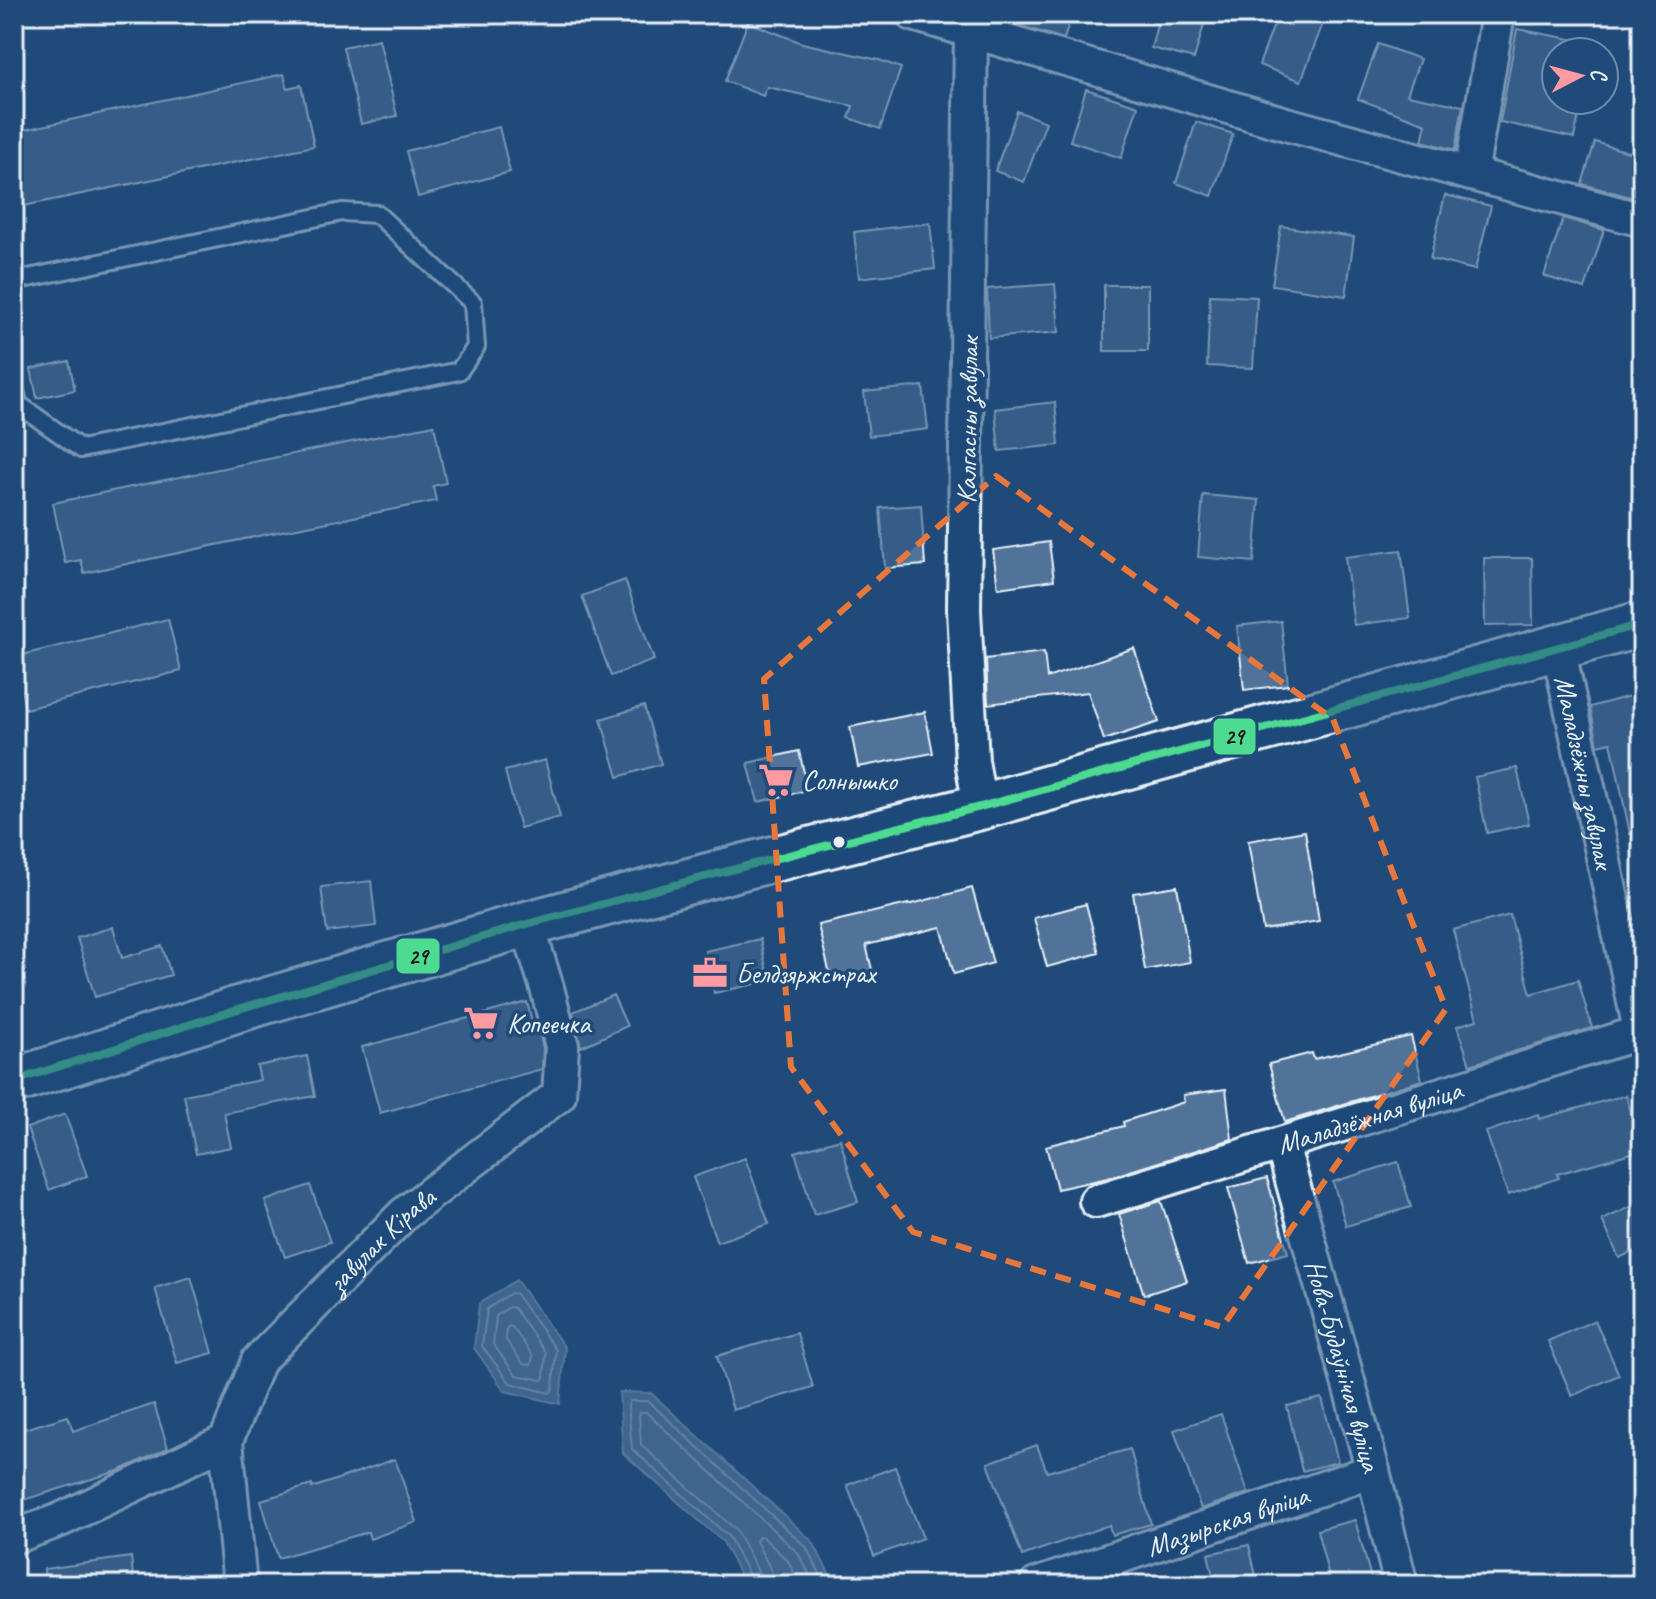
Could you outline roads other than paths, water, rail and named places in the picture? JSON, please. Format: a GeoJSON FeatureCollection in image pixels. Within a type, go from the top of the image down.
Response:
{"type":"FeatureCollection","features":[{"type":"Feature","properties":{"kind":"main road"},"geometry":{"type":"LineString","coordinates":[[14,1081],[235,1010],[527,924],[980,807],[1642,624]]}},
{"type":"Feature","properties":{"kind":"street"},"geometry":{"type":"LineString","coordinates":[[913,14],[1286,124],[1642,220]]}},
{"type":"Feature","properties":{"kind":"street"},"geometry":{"type":"LineString","coordinates":[[1471,174],[1498,14]]}},
{"type":"Feature","properties":{"kind":"street","name":"Калгасны завулак"},"geometry":{"type":"LineString","coordinates":[[971,31],[964,610],[972,761],[980,807]]}},
{"type":"Feature","properties":{"kind":"street","name":"Маладзёжны завулак"},"geometry":{"type":"LineString","coordinates":[[1558,647],[1641,1034]]}},
{"type":"Feature","properties":{"kind":"street","name":"завулак Кірава"},"geometry":{"type":"LineString","coordinates":[[240,1585],[226,1441],[258,1361],[404,1214],[559,1095],[562,1046],[527,924]]}},
{"type":"Feature","properties":{"kind":"street","name":"Маладзёжная вуліца"},"geometry":{"type":"LineString","coordinates":[[1096,1201],[1641,1034]]}},
{"type":"Feature","properties":{"kind":"street","name":"Нова-Будаўнічая вуліца"},"geometry":{"type":"LineString","coordinates":[[1282,1144],[1373,1471],[1400,1581],[1397,1585]]}},
{"type":"Feature","properties":{"kind":"street"},"geometry":{"type":"LineString","coordinates":[[14,1537],[60,1520],[226,1441]]}},
{"type":"Feature","properties":{"kind":"street","name":"Мазырская вуліца"},"geometry":{"type":"LineString","coordinates":[[1036,1585],[1373,1471]]}},
{"type":"Feature","properties":{"kind":"lane"},"geometry":{"type":"LineString","coordinates":[[14,281],[342,212],[377,214],[473,303],[476,347],[459,371],[81,449],[16,404],[14,385]]}},
{"type":"Feature","properties":{"kind":"water"},"geometry":{"type":"Polygon","coordinates":[[[516,1280],[565,1348],[560,1404],[505,1391],[474,1348],[479,1304],[516,1280]]]}},
{"type":"Feature","properties":{"kind":"water"},"geometry":{"type":"Polygon","coordinates":[[[619,1392],[651,1393],[813,1542],[835,1585],[745,1585],[723,1542],[623,1453],[619,1392]]]}},
{"type":"Feature","properties":{"kind":"place","name":"Солнышко"},"geometry":{"type":"Point","coordinates":[776,780]}},
{"type":"Feature","properties":{"kind":"place","name":"Белдзяржстрах"},"geometry":{"type":"Point","coordinates":[710,973]}},
{"type":"Feature","properties":{"kind":"place","name":"Копеечка"},"geometry":{"type":"Point","coordinates":[481,1023]}}]}
